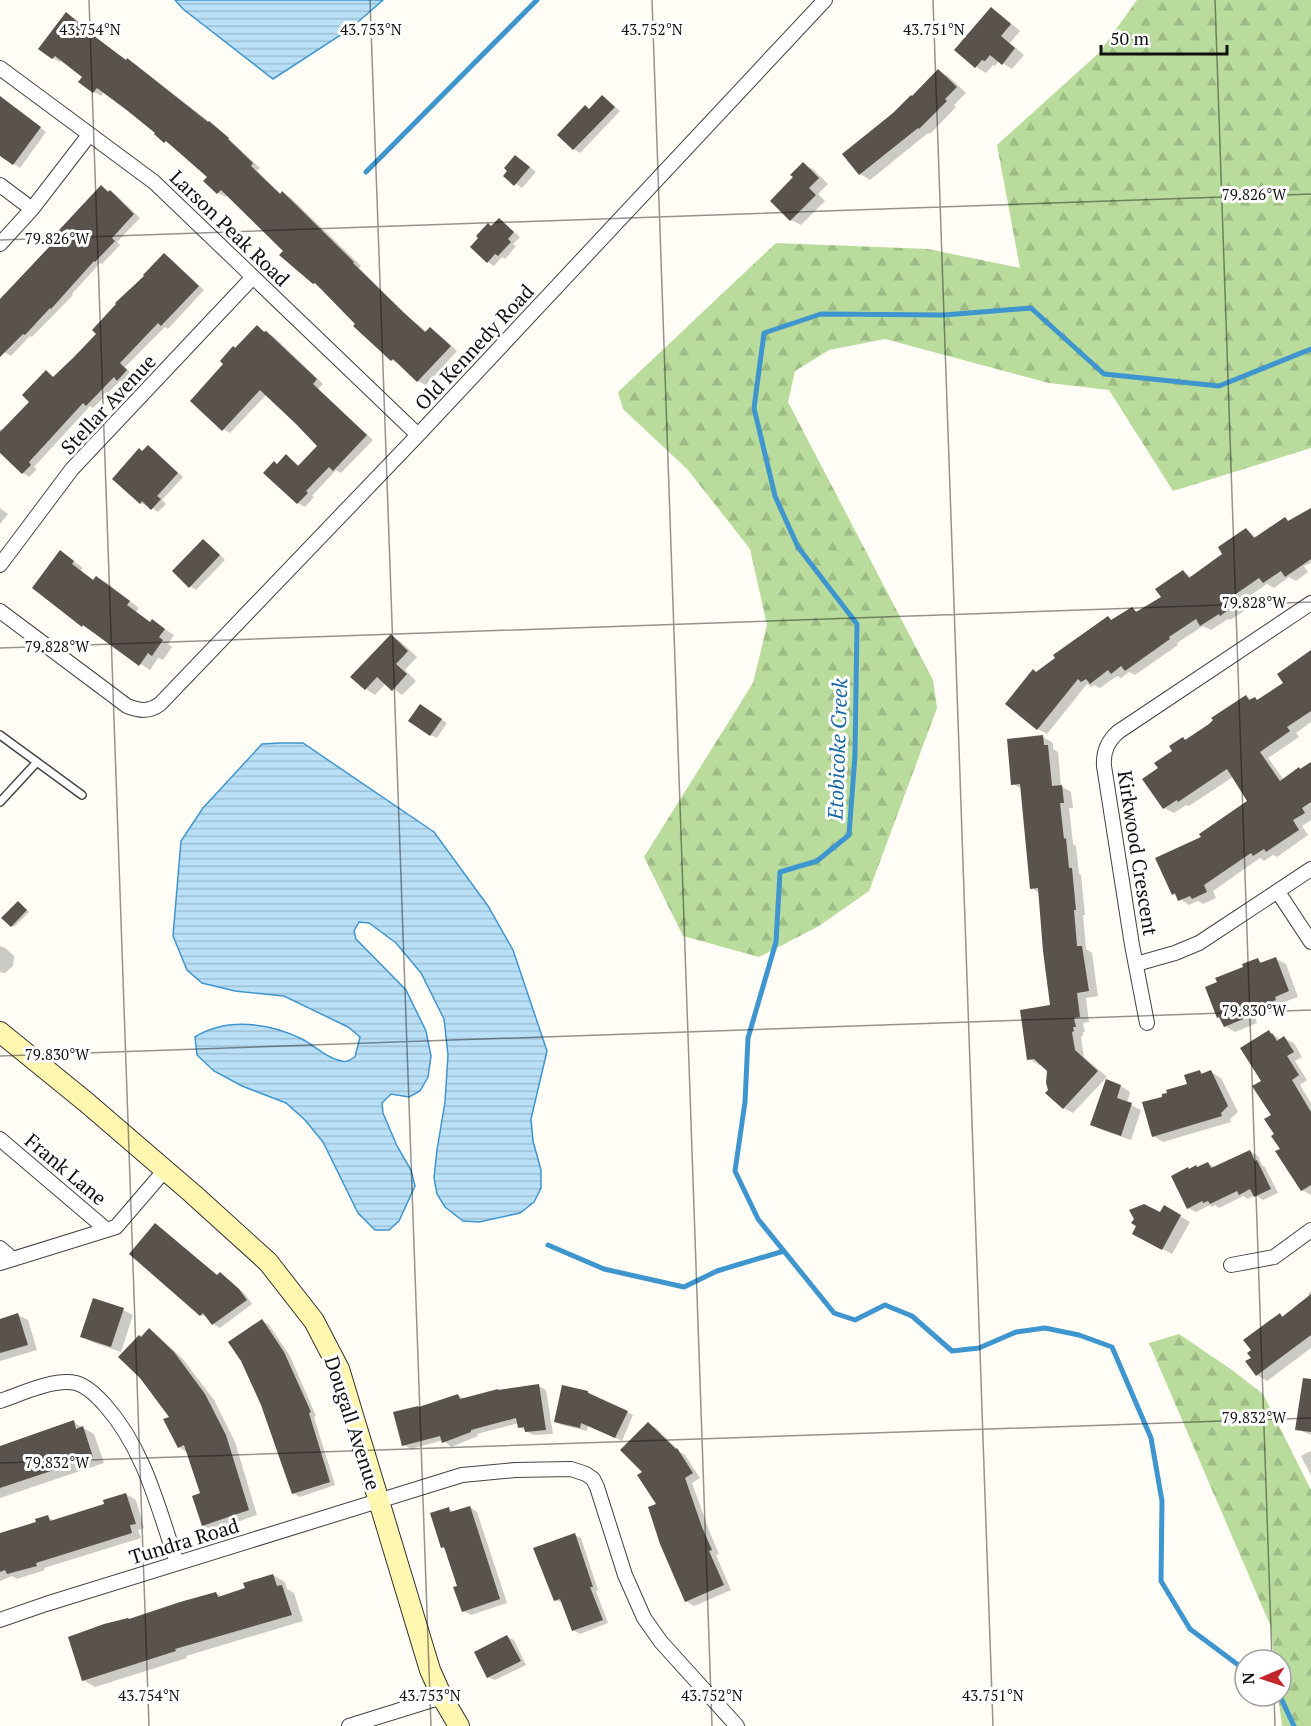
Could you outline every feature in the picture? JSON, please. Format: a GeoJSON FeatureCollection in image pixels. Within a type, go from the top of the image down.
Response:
{"type":"FeatureCollection","features":[{"type":"Feature","properties":{"kind":"street","name":"Old Kennedy Road"},"geometry":{"type":"LineString","coordinates":[[0,611],[128,706],[143,711],[153,708],[166,698],[418,435],[825,0]]}},
{"type":"Feature","properties":{"kind":"street","name":"Larson Peak Road"},"geometry":{"type":"LineString","coordinates":[[0,68],[154,182],[418,435]]}},
{"type":"Feature","properties":{"kind":"street"},"geometry":{"type":"LineString","coordinates":[[0,244],[32,208],[89,135]]}},
{"type":"Feature","properties":{"kind":"street"},"geometry":{"type":"LineString","coordinates":[[0,184],[32,208]]}},
{"type":"Feature","properties":{"kind":"street","name":"Stellar Avenue"},"geometry":{"type":"LineString","coordinates":[[0,565],[72,469],[254,277]]}},
{"type":"Feature","properties":{"kind":"street","name":"Kirkwood Crescent"},"geometry":{"type":"LineString","coordinates":[[1147,1023],[1104,766],[1103,756],[1106,747],[1118,732],[1311,603]]}},
{"type":"Feature","properties":{"kind":"street","name":"Kirkwood Crescent"},"geometry":{"type":"LineString","coordinates":[[1137,964],[1176,953],[1199,943],[1311,869]]}},
{"type":"Feature","properties":{"kind":"street"},"geometry":{"type":"LineString","coordinates":[[1278,892],[1311,942]]}},
{"type":"Feature","properties":{"kind":"street","name":"Dougall Avenue"},"geometry":{"type":"LineString","coordinates":[[0,1032],[86,1102],[268,1262],[314,1321],[339,1369],[430,1670],[459,1726]]}},
{"type":"Feature","properties":{"kind":"street","name":"Frank Lane"},"geometry":{"type":"LineString","coordinates":[[0,1139],[107,1230]]}},
{"type":"Feature","properties":{"kind":"street"},"geometry":{"type":"LineString","coordinates":[[0,1248],[6,1261],[116,1227],[165,1170]]}},
{"type":"Feature","properties":{"kind":"street"},"geometry":{"type":"LineString","coordinates":[[1231,1265],[1274,1257],[1311,1230]]}},
{"type":"Feature","properties":{"kind":"street"},"geometry":{"type":"LineString","coordinates":[[0,1401],[57,1383],[69,1382],[86,1388],[99,1398],[130,1438],[142,1461],[177,1563]]}},
{"type":"Feature","properties":{"kind":"street","name":"Tundra Road"},"geometry":{"type":"LineString","coordinates":[[0,1620],[462,1475],[484,1471],[571,1469],[586,1474],[597,1487],[629,1585],[644,1618],[661,1642],[737,1726]]}},
{"type":"Feature","properties":{"kind":"street"},"geometry":{"type":"LineString","coordinates":[[349,1726],[442,1697]]}},
{"type":"Feature","properties":{"kind":"lane"},"geometry":{"type":"LineString","coordinates":[[0,735],[82,795]]}},
{"type":"Feature","properties":{"kind":"lane"},"geometry":{"type":"LineString","coordinates":[[0,802],[37,762]]}},
{"type":"Feature","properties":{"kind":"green space"},"geometry":{"type":"Polygon","coordinates":[[[1137,0],[1311,0],[1311,448],[1173,491],[1109,390],[1049,383],[885,339],[829,350],[795,371],[788,402],[933,680],[937,708],[869,891],[819,926],[759,957],[683,936],[644,857],[753,683],[767,625],[750,549],[688,470],[623,409],[618,392],[776,243],[928,249],[1020,268],[997,145],[1099,53],[1137,0]]]}},
{"type":"Feature","properties":{"kind":"green space"},"geometry":{"type":"Polygon","coordinates":[[[1179,1334],[1263,1394],[1311,1490],[1311,1726],[1282,1726],[1280,1708],[1293,1708],[1293,1648],[1273,1648],[1271,1627],[1149,1343],[1179,1334]]]}},
{"type":"Feature","properties":{"kind":"water"},"geometry":{"type":"Polygon","coordinates":[[[175,0],[383,0],[350,29],[273,79],[183,9],[175,0]]]}},
{"type":"Feature","properties":{"kind":"water"},"geometry":{"type":"Polygon","coordinates":[[[303,743],[434,832],[488,906],[513,950],[547,1051],[531,1119],[533,1141],[541,1170],[541,1188],[534,1202],[520,1213],[479,1222],[463,1221],[445,1207],[437,1194],[434,1178],[445,1102],[448,1055],[444,1019],[421,973],[396,943],[369,923],[359,922],[354,931],[356,939],[406,990],[426,1031],[431,1056],[428,1077],[420,1091],[409,1097],[391,1094],[382,1103],[383,1113],[397,1146],[411,1170],[415,1186],[399,1221],[389,1230],[375,1230],[358,1213],[323,1142],[305,1120],[286,1103],[242,1086],[214,1071],[197,1055],[195,1037],[221,1027],[248,1025],[263,1026],[290,1034],[340,1061],[347,1061],[355,1057],[360,1037],[348,1027],[284,996],[235,991],[202,983],[187,970],[173,936],[181,841],[203,808],[262,744],[303,743]]]}},
{"type":"Feature","properties":{"kind":"building"},"geometry":{"type":"Polygon","coordinates":[[[991,7],[1011,24],[1001,36],[1015,48],[1002,65],[990,55],[975,68],[954,50],[991,7]]]}},
{"type":"Feature","properties":{"kind":"building"},"geometry":{"type":"Polygon","coordinates":[[[66,12],[90,33],[126,60],[127,58],[229,138],[253,163],[251,166],[280,194],[282,191],[403,312],[425,332],[430,327],[451,346],[417,382],[353,326],[355,324],[315,283],[313,284],[279,255],[283,251],[221,190],[217,194],[203,181],[207,177],[128,111],[97,88],[93,93],[78,82],[82,77],[55,56],[52,59],[38,49],[66,12]]]}},
{"type":"Feature","properties":{"kind":"building"},"geometry":{"type":"Polygon","coordinates":[[[938,69],[957,87],[945,99],[947,101],[919,129],[859,175],[842,154],[893,113],[938,69]]]}},
{"type":"Feature","properties":{"kind":"building"},"geometry":{"type":"Polygon","coordinates":[[[602,95],[615,107],[573,150],[557,135],[585,105],[589,109],[602,95]]]}},
{"type":"Feature","properties":{"kind":"building"},"geometry":{"type":"Polygon","coordinates":[[[0,96],[41,127],[13,165],[0,156],[0,96]]]}},
{"type":"Feature","properties":{"kind":"building"},"geometry":{"type":"Polygon","coordinates":[[[515,155],[530,167],[514,186],[503,176],[507,171],[504,168],[515,155]]]}},
{"type":"Feature","properties":{"kind":"building"},"geometry":{"type":"Polygon","coordinates":[[[803,162],[819,178],[809,188],[816,195],[790,221],[770,201],[793,177],[790,175],[803,162]]]}},
{"type":"Feature","properties":{"kind":"building"},"geometry":{"type":"Polygon","coordinates":[[[101,185],[108,192],[110,190],[134,214],[112,238],[115,241],[51,309],[0,357],[0,299],[50,246],[47,243],[101,185]]]}},
{"type":"Feature","properties":{"kind":"building"},"geometry":{"type":"Polygon","coordinates":[[[499,218],[514,232],[508,239],[511,242],[498,256],[495,254],[487,263],[470,247],[488,223],[491,226],[499,218]]]}},
{"type":"Feature","properties":{"kind":"building"},"geometry":{"type":"Polygon","coordinates":[[[164,253],[199,286],[161,326],[158,323],[120,363],[127,370],[117,381],[114,377],[86,406],[83,403],[29,462],[31,465],[22,474],[0,453],[0,432],[29,402],[22,395],[46,370],[53,377],[74,357],[96,334],[92,330],[115,303],[144,276],[164,253]]]}},
{"type":"Feature","properties":{"kind":"building"},"geometry":{"type":"Polygon","coordinates":[[[257,325],[317,379],[313,384],[367,435],[333,471],[329,467],[297,504],[263,473],[274,461],[277,464],[286,454],[298,466],[317,446],[296,424],[260,390],[222,431],[190,401],[223,364],[220,361],[233,346],[235,348],[257,325]]]}},
{"type":"Feature","properties":{"kind":"building"},"geometry":{"type":"Polygon","coordinates":[[[148,445],[178,473],[157,496],[161,499],[151,510],[142,501],[140,504],[112,479],[139,448],[142,451],[148,445]]]}},
{"type":"Feature","properties":{"kind":"building"},"geometry":{"type":"Polygon","coordinates":[[[1311,508],[1311,559],[1285,577],[1281,571],[1263,583],[1259,578],[1230,598],[1235,605],[1220,616],[1219,614],[1200,626],[1196,619],[1125,671],[1121,666],[1111,674],[1108,670],[1090,684],[1086,679],[1081,682],[1078,679],[1037,730],[1005,704],[1033,669],[1036,672],[1055,658],[1053,655],[1108,616],[1111,620],[1132,607],[1136,612],[1161,597],[1155,589],[1183,570],[1189,578],[1222,554],[1218,547],[1246,528],[1254,538],[1285,517],[1288,521],[1311,508]]]}},
{"type":"Feature","properties":{"kind":"building"},"geometry":{"type":"Polygon","coordinates":[[[203,539],[220,555],[189,588],[172,571],[203,539]]]}},
{"type":"Feature","properties":{"kind":"building"},"geometry":{"type":"Polygon","coordinates":[[[60,550],[74,561],[72,564],[93,580],[96,576],[130,601],[127,605],[150,622],[152,619],[165,629],[159,637],[163,640],[152,656],[148,653],[139,666],[83,625],[82,627],[32,588],[60,550]]]}},
{"type":"Feature","properties":{"kind":"building"},"geometry":{"type":"Polygon","coordinates":[[[391,634],[408,651],[396,664],[407,674],[392,691],[377,677],[365,690],[350,677],[391,634]]]}},
{"type":"Feature","properties":{"kind":"building"},"geometry":{"type":"Polygon","coordinates":[[[1311,650],[1311,711],[1287,727],[1290,731],[1260,752],[1280,781],[1299,767],[1300,769],[1311,762],[1311,802],[1302,808],[1305,813],[1293,820],[1299,830],[1266,852],[1264,849],[1253,856],[1251,853],[1204,885],[1207,892],[1192,899],[1190,896],[1178,901],[1175,893],[1172,895],[1155,858],[1201,837],[1199,834],[1247,801],[1227,769],[1178,802],[1177,800],[1163,809],[1142,779],[1158,768],[1154,763],[1172,751],[1169,746],[1183,737],[1185,740],[1209,724],[1213,720],[1211,718],[1246,695],[1249,700],[1255,697],[1257,700],[1283,683],[1277,674],[1311,650]]]}},
{"type":"Feature","properties":{"kind":"building"},"geometry":{"type":"Polygon","coordinates":[[[420,704],[442,719],[430,736],[408,721],[420,704]]]}},
{"type":"Feature","properties":{"kind":"building"},"geometry":{"type":"Polygon","coordinates":[[[1043,735],[1044,745],[1048,745],[1052,786],[1062,785],[1064,803],[1060,803],[1069,868],[1072,868],[1077,946],[1082,946],[1089,991],[1077,993],[1080,1017],[1074,1018],[1076,1027],[1073,1027],[1072,1032],[1075,1050],[1098,1071],[1063,1109],[1045,1093],[1048,1090],[1047,1071],[1034,1059],[1027,1060],[1020,1010],[1050,1005],[1038,888],[1030,889],[1020,784],[1011,785],[1007,739],[1043,735]]]}},
{"type":"Feature","properties":{"kind":"building"},"geometry":{"type":"Polygon","coordinates":[[[18,901],[27,910],[11,927],[1,918],[18,901]]]}},
{"type":"Feature","properties":{"kind":"building"},"geometry":{"type":"Polygon","coordinates":[[[1276,957],[1289,991],[1275,997],[1276,1000],[1246,1011],[1248,1017],[1224,1027],[1219,1017],[1217,1018],[1205,987],[1217,982],[1215,978],[1243,967],[1242,964],[1258,958],[1260,963],[1276,957]]]}},
{"type":"Feature","properties":{"kind":"building"},"geometry":{"type":"Polygon","coordinates":[[[1269,1030],[1277,1041],[1284,1036],[1294,1052],[1287,1056],[1299,1075],[1292,1080],[1311,1112],[1311,1185],[1301,1191],[1275,1151],[1280,1149],[1271,1136],[1274,1134],[1264,1119],[1271,1115],[1252,1086],[1261,1081],[1240,1048],[1269,1030]]]}},
{"type":"Feature","properties":{"kind":"building"},"geometry":{"type":"Polygon","coordinates":[[[1200,1070],[1201,1074],[1211,1070],[1228,1106],[1221,1113],[1222,1116],[1152,1137],[1142,1102],[1162,1097],[1162,1094],[1167,1093],[1166,1090],[1187,1084],[1184,1075],[1200,1070]]]}},
{"type":"Feature","properties":{"kind":"building"},"geometry":{"type":"Polygon","coordinates":[[[1106,1079],[1121,1085],[1117,1098],[1132,1103],[1121,1136],[1090,1125],[1106,1079]]]}},
{"type":"Feature","properties":{"kind":"building"},"geometry":{"type":"Polygon","coordinates":[[[1250,1150],[1271,1189],[1254,1197],[1250,1189],[1239,1195],[1237,1191],[1210,1204],[1208,1201],[1203,1203],[1202,1201],[1187,1209],[1171,1176],[1188,1167],[1189,1169],[1196,1165],[1197,1167],[1208,1162],[1211,1168],[1250,1150]]]}},
{"type":"Feature","properties":{"kind":"building"},"geometry":{"type":"Polygon","coordinates":[[[1144,1204],[1160,1212],[1164,1205],[1181,1215],[1162,1250],[1132,1234],[1136,1226],[1131,1223],[1134,1219],[1129,1210],[1144,1204]]]}},
{"type":"Feature","properties":{"kind":"building"},"geometry":{"type":"Polygon","coordinates":[[[155,1223],[217,1275],[220,1272],[239,1289],[247,1300],[212,1325],[203,1313],[200,1316],[129,1254],[155,1223]]]}},
{"type":"Feature","properties":{"kind":"building"},"geometry":{"type":"Polygon","coordinates":[[[1311,1294],[1311,1335],[1256,1376],[1245,1361],[1251,1358],[1247,1353],[1251,1350],[1243,1340],[1280,1313],[1282,1317],[1311,1294]]]}},
{"type":"Feature","properties":{"kind":"building"},"geometry":{"type":"Polygon","coordinates":[[[93,1298],[124,1308],[111,1347],[80,1337],[93,1298]]]}},
{"type":"Feature","properties":{"kind":"building"},"geometry":{"type":"Polygon","coordinates":[[[18,1313],[28,1345],[0,1353],[0,1319],[18,1313]]]}},
{"type":"Feature","properties":{"kind":"building"},"geometry":{"type":"Polygon","coordinates":[[[262,1319],[284,1352],[311,1412],[309,1413],[330,1482],[292,1494],[261,1405],[241,1361],[228,1342],[262,1319]]]}},
{"type":"Feature","properties":{"kind":"building"},"geometry":{"type":"Polygon","coordinates":[[[149,1328],[174,1352],[205,1394],[226,1435],[249,1510],[202,1526],[192,1496],[200,1493],[184,1445],[178,1448],[163,1419],[169,1417],[140,1378],[118,1357],[149,1328]]]}},
{"type":"Feature","properties":{"kind":"building"},"geometry":{"type":"Polygon","coordinates":[[[1303,1378],[1311,1379],[1311,1432],[1295,1430],[1303,1378]]]}},
{"type":"Feature","properties":{"kind":"building"},"geometry":{"type":"Polygon","coordinates":[[[539,1384],[546,1430],[525,1432],[524,1427],[518,1428],[516,1418],[471,1430],[471,1432],[442,1443],[440,1436],[402,1446],[393,1412],[419,1407],[458,1394],[460,1399],[498,1389],[539,1384]]]}},
{"type":"Feature","properties":{"kind":"building"},"geometry":{"type":"Polygon","coordinates":[[[562,1385],[588,1391],[628,1411],[615,1438],[581,1423],[580,1428],[554,1422],[562,1385]]]}},
{"type":"Feature","properties":{"kind":"building"},"geometry":{"type":"Polygon","coordinates":[[[74,1420],[76,1429],[83,1426],[93,1457],[0,1488],[0,1446],[74,1420]]]}},
{"type":"Feature","properties":{"kind":"building"},"geometry":{"type":"Polygon","coordinates":[[[648,1422],[677,1448],[693,1473],[685,1478],[712,1550],[709,1551],[724,1585],[685,1602],[660,1544],[648,1507],[656,1504],[637,1475],[642,1472],[620,1450],[648,1422]]]}},
{"type":"Feature","properties":{"kind":"building"},"geometry":{"type":"Polygon","coordinates":[[[126,1493],[136,1524],[130,1525],[132,1533],[36,1563],[37,1566],[7,1574],[5,1570],[0,1572],[0,1533],[36,1522],[35,1519],[48,1515],[50,1521],[104,1504],[103,1500],[126,1493]]]}},
{"type":"Feature","properties":{"kind":"building"},"geometry":{"type":"Polygon","coordinates":[[[470,1506],[500,1599],[462,1612],[453,1587],[457,1586],[444,1547],[441,1548],[430,1513],[449,1507],[450,1512],[470,1506]]]}},
{"type":"Feature","properties":{"kind":"building"},"geometry":{"type":"Polygon","coordinates":[[[575,1533],[593,1587],[590,1587],[603,1620],[572,1631],[560,1599],[554,1601],[533,1548],[575,1533]]]}},
{"type":"Feature","properties":{"kind":"building"},"geometry":{"type":"Polygon","coordinates":[[[273,1574],[277,1586],[282,1585],[292,1615],[175,1649],[176,1651],[82,1681],[68,1637],[104,1624],[129,1619],[216,1592],[218,1597],[245,1588],[243,1583],[273,1574]]]}},
{"type":"Feature","properties":{"kind":"building"},"geometry":{"type":"Polygon","coordinates":[[[507,1635],[521,1661],[487,1678],[474,1652],[507,1635]]]}},
{"type":"Feature","properties":{"kind":"waterway"},"geometry":{"type":"LineString","coordinates":[[366,172],[537,0]]}},
{"type":"Feature","properties":{"kind":"waterway","name":"Etobicoke Creek"},"geometry":{"type":"LineString","coordinates":[[1233,1661],[1190,1629],[1161,1581],[1162,1501],[1151,1438],[1112,1347],[1079,1335],[1045,1328],[1016,1332],[979,1348],[952,1351],[912,1316],[885,1305],[855,1320],[834,1313],[758,1219],[735,1171],[745,1102],[748,1038],[776,942],[780,872],[817,861],[849,835],[855,755],[857,624],[798,547],[775,496],[754,408],[764,333],[821,314],[944,315],[1031,308],[1104,374],[1219,386],[1311,349]]}},
{"type":"Feature","properties":{"kind":"waterway"},"geometry":{"type":"LineString","coordinates":[[548,1245],[604,1269],[684,1287],[717,1271],[784,1251]]}},
{"type":"Feature","properties":{"kind":"waterway","name":"Etobicoke Creek"},"geometry":{"type":"LineString","coordinates":[[1286,1708],[1294,1726]]}}]}
